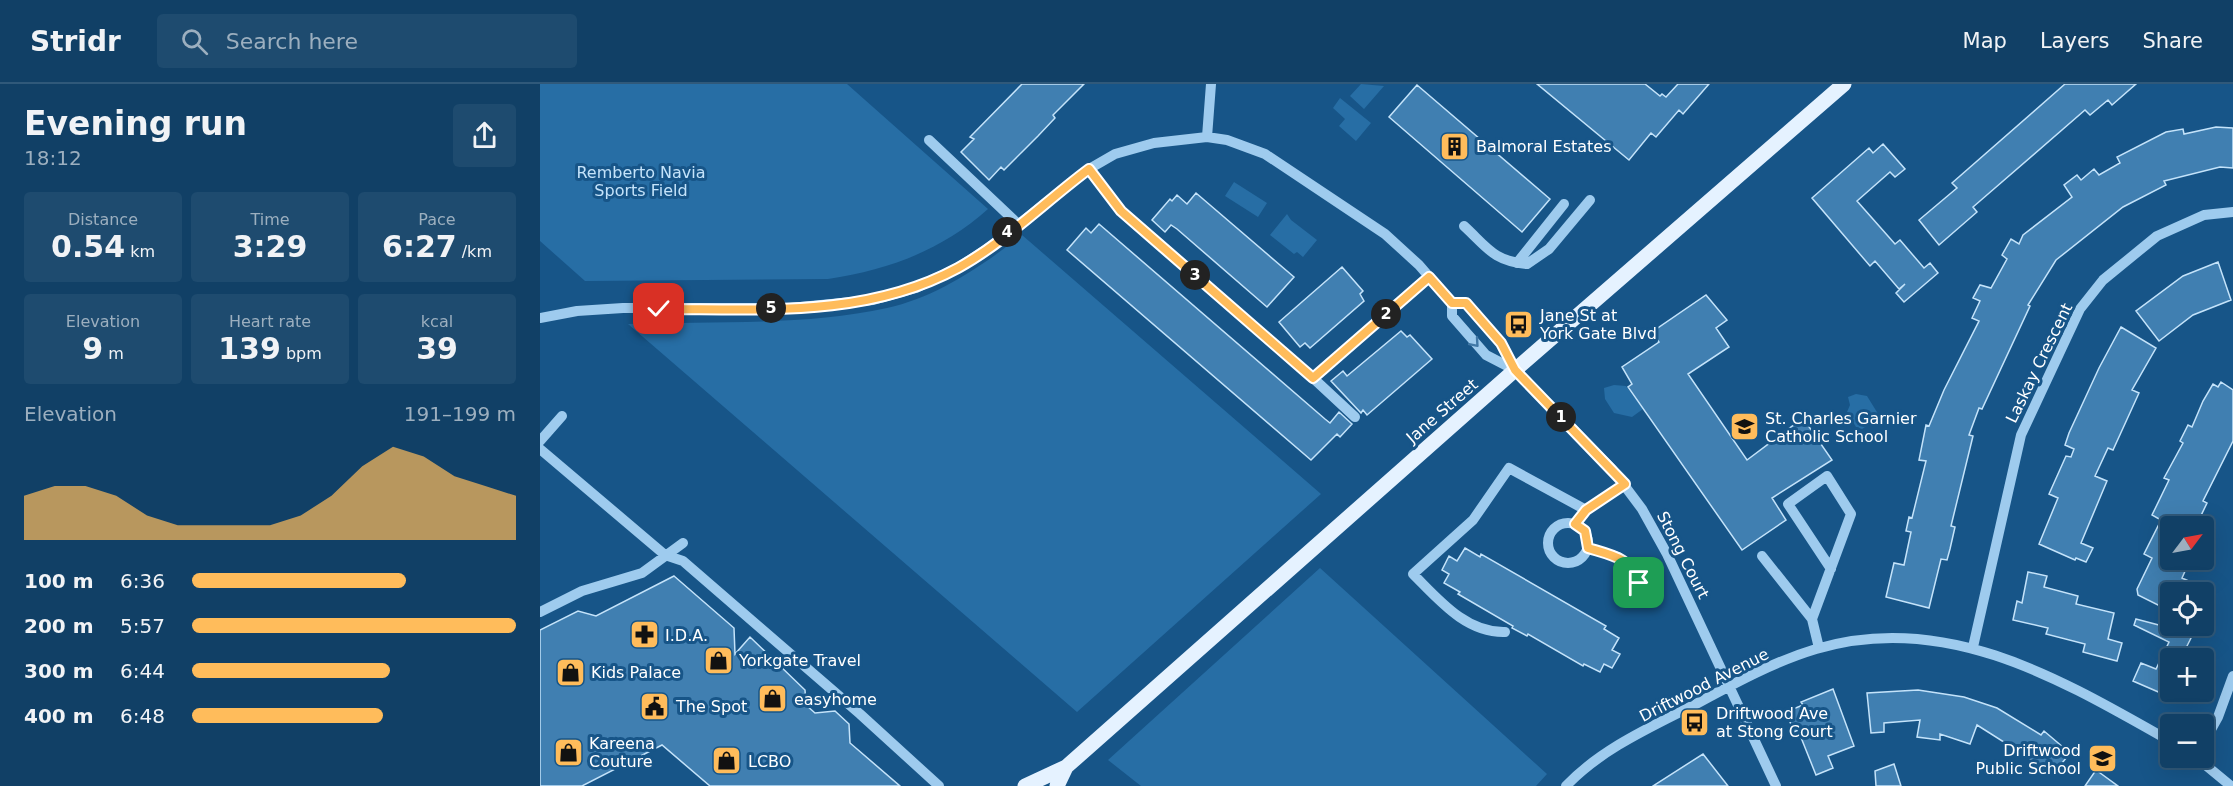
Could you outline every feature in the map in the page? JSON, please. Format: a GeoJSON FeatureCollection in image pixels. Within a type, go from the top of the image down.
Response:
{"type":"FeatureCollection","features":[{"type":"Feature","properties":{"kind":"main road","name":"Jane Street"},"geometry":{"type":"LineString","coordinates":[[1025,786],[1065,767],[1515,370],[1844,84]]}},
{"type":"Feature","properties":{"kind":"main road","name":"Jane Street"},"geometry":{"type":"LineString","coordinates":[[1057,786],[1065,767]]}},
{"type":"Feature","properties":{"kind":"street"},"geometry":{"type":"LineString","coordinates":[[1207,137],[1211,84]]}},
{"type":"Feature","properties":{"kind":"street"},"geometry":{"type":"LineString","coordinates":[[540,318],[578,311],[623,308],[790,308],[873,300],[916,288],[959,267],[1089,169],[1115,154],[1154,142],[1207,137],[1227,140],[1265,154],[1385,234],[1452,303],[1452,316],[1486,355],[1515,370]]}},
{"type":"Feature","properties":{"kind":"street"},"geometry":{"type":"LineString","coordinates":[[929,140],[1018,224]]}},
{"type":"Feature","properties":{"kind":"street"},"geometry":{"type":"LineString","coordinates":[[1089,169],[1121,211],[1355,417]]}},
{"type":"Feature","properties":{"kind":"street"},"geometry":{"type":"LineString","coordinates":[[1464,226],[1491,253],[1517,263],[1527,264],[1540,258],[1590,200]]}},
{"type":"Feature","properties":{"kind":"street"},"geometry":{"type":"LineString","coordinates":[[1517,263],[1564,204]]}},
{"type":"Feature","properties":{"kind":"street","name":"Laskay Crescent"},"geometry":{"type":"LineString","coordinates":[[1973,647],[2021,435],[2080,309],[2103,280],[2157,236],[2197,218],[2233,212]]}},
{"type":"Feature","properties":{"kind":"street"},"geometry":{"type":"LineString","coordinates":[[1313,378],[1429,277]]}},
{"type":"Feature","properties":{"kind":"street"},"geometry":{"type":"LineString","coordinates":[[1452,303],[1466,303],[1501,343],[1515,370]]}},
{"type":"Feature","properties":{"kind":"street","name":"Stong Court"},"geometry":{"type":"LineString","coordinates":[[1515,370],[1625,484],[1663,547],[1776,786]]}},
{"type":"Feature","properties":{"kind":"street"},"geometry":{"type":"LineString","coordinates":[[540,441],[562,416]]}},
{"type":"Feature","properties":{"kind":"street"},"geometry":{"type":"LineString","coordinates":[[540,449],[665,555],[682,561],[939,786]]}},
{"type":"Feature","properties":{"kind":"street"},"geometry":{"type":"LineString","coordinates":[[1505,632],[1491,632],[1462,619],[1413,574],[1473,520],[1509,468],[1586,510]]}},
{"type":"Feature","properties":{"kind":"street"},"geometry":{"type":"LineString","coordinates":[[1812,619],[1831,569],[1851,514],[1827,476],[1788,504],[1831,569]]}},
{"type":"Feature","properties":{"kind":"street"},"geometry":{"type":"LineString","coordinates":[[1575,524],[1586,510],[1625,484]]}},
{"type":"Feature","properties":{"kind":"street"},"geometry":{"type":"LineString","coordinates":[[1562,524],[1575,524],[1585,531],[1588,548],[1576,562],[1563,563],[1552,556],[1548,544],[1552,531],[1562,524]]}},
{"type":"Feature","properties":{"kind":"street"},"geometry":{"type":"LineString","coordinates":[[540,612],[582,591],[642,573],[683,543]]}},
{"type":"Feature","properties":{"kind":"street"},"geometry":{"type":"LineString","coordinates":[[1588,548],[1618,557],[1635,570],[1638,593],[1633,603]]}},
{"type":"Feature","properties":{"kind":"street"},"geometry":{"type":"LineString","coordinates":[[1762,556],[1812,619],[1819,648]]}},
{"type":"Feature","properties":{"kind":"street","name":"Driftwood Avenue"},"geometry":{"type":"LineString","coordinates":[[1566,786],[1604,754],[1729,685],[1772,665],[1819,648],[1887,640],[1938,641],[1973,647],[2043,674],[2160,736]]}},
{"type":"Feature","properties":{"kind":"street"},"geometry":{"type":"LineString","coordinates":[[2214,724],[2233,676]]}},
{"type":"Feature","properties":{"kind":"street"},"geometry":{"type":"LineString","coordinates":[[2209,768],[2231,786]]}},
{"type":"Feature","properties":{"kind":"green space","name":"Remberto Navia Sports Field"},"geometry":{"type":"Polygon","coordinates":[[[540,84],[847,84],[988,209],[933,247],[893,264],[851,275],[828,279],[585,281],[540,241],[540,84]]]}},
{"type":"Feature","properties":{"kind":"green space"},"geometry":{"type":"Polygon","coordinates":[[[1361,84],[1384,86],[1364,109],[1350,96],[1361,84]]]}},
{"type":"Feature","properties":{"kind":"green space"},"geometry":{"type":"Polygon","coordinates":[[[1340,98],[1371,123],[1356,141],[1339,126],[1345,119],[1333,108],[1340,98]]]}},
{"type":"Feature","properties":{"kind":"green space"},"geometry":{"type":"Polygon","coordinates":[[[1234,182],[1267,203],[1258,217],[1225,196],[1234,182]]]}},
{"type":"Feature","properties":{"kind":"green space"},"geometry":{"type":"Polygon","coordinates":[[[1287,214],[1291,220],[1317,240],[1303,257],[1297,252],[1294,254],[1270,235],[1287,214]]]}},
{"type":"Feature","properties":{"kind":"green space"},"geometry":{"type":"Polygon","coordinates":[[[1022,235],[1321,494],[1077,712],[628,324],[758,322],[824,318],[887,308],[924,296],[958,279],[1022,235]]]}},
{"type":"Feature","properties":{"kind":"green space"},"geometry":{"type":"Polygon","coordinates":[[[1614,385],[1626,386],[1643,409],[1632,417],[1614,413],[1605,399],[1604,388],[1614,385]]]}},
{"type":"Feature","properties":{"kind":"green space"},"geometry":{"type":"Polygon","coordinates":[[[1856,394],[1867,396],[1880,417],[1862,429],[1856,427],[1847,412],[1850,405],[1848,397],[1856,394]]]}},
{"type":"Feature","properties":{"kind":"green space"},"geometry":{"type":"Polygon","coordinates":[[[1320,568],[1547,774],[1536,786],[1141,786],[1108,760],[1320,568]]]}},
{"type":"Feature","properties":{"kind":"building"},"geometry":{"type":"Polygon","coordinates":[[[1022,84],[1084,84],[1053,115],[1055,118],[1038,136],[1004,170],[1001,167],[989,180],[961,152],[974,139],[970,137],[1022,84]]]}},
{"type":"Feature","properties":{"kind":"building"},"geometry":{"type":"Polygon","coordinates":[[[1537,84],[1645,84],[1660,96],[1662,94],[1666,97],[1678,84],[1709,84],[1683,114],[1679,110],[1656,137],[1651,133],[1629,160],[1537,84]]]}},
{"type":"Feature","properties":{"kind":"building"},"geometry":{"type":"Polygon","coordinates":[[[2065,84],[2136,84],[2112,105],[2108,100],[2090,115],[2085,110],[1973,207],[1977,212],[1939,245],[1919,220],[1957,188],[1952,183],[2065,84]]]}},
{"type":"Feature","properties":{"kind":"building","name":"Balmoral Estates"},"geometry":{"type":"Polygon","coordinates":[[[1417,85],[1550,199],[1522,232],[1389,117],[1417,85]]]}},
{"type":"Feature","properties":{"kind":"building"},"geometry":{"type":"Polygon","coordinates":[[[2216,127],[2233,128],[2233,168],[2220,167],[2164,181],[2166,185],[2123,207],[2056,260],[2028,305],[2030,306],[1982,409],[1979,408],[1969,435],[1973,436],[1951,526],[1955,527],[1950,549],[1947,560],[1941,559],[1929,608],[1886,597],[1894,563],[1904,565],[1911,532],[1906,531],[1909,517],[1912,518],[1926,461],[1919,460],[1926,425],[1929,426],[1944,390],[1979,321],[1972,318],[1980,301],[1973,298],[1980,285],[1991,288],[2007,259],[2002,255],[2011,239],[2019,244],[2023,235],[2072,197],[2064,185],[2077,175],[2081,180],[2094,169],[2099,175],[2120,163],[2117,157],[2166,132],[2183,129],[2184,134],[2216,127]]]}},
{"type":"Feature","properties":{"kind":"building"},"geometry":{"type":"Polygon","coordinates":[[[1883,144],[1905,169],[1895,177],[1890,172],[1857,201],[1895,244],[1900,240],[1924,268],[1930,263],[1938,273],[1904,302],[1896,293],[1905,284],[1899,289],[1875,261],[1870,266],[1812,198],[1869,148],[1873,153],[1883,144]]]}},
{"type":"Feature","properties":{"kind":"building"},"geometry":{"type":"Polygon","coordinates":[[[1196,193],[1294,277],[1267,307],[1177,229],[1171,225],[1165,232],[1152,220],[1170,199],[1172,201],[1177,195],[1187,204],[1196,193]]]}},
{"type":"Feature","properties":{"kind":"building"},"geometry":{"type":"Polygon","coordinates":[[[1099,224],[1330,423],[1339,412],[1352,424],[1340,437],[1337,434],[1311,460],[1067,250],[1086,228],[1091,233],[1099,224]]]}},
{"type":"Feature","properties":{"kind":"building"},"geometry":{"type":"Polygon","coordinates":[[[2218,262],[2231,300],[2193,315],[2159,341],[2136,311],[2183,276],[2218,262]]]}},
{"type":"Feature","properties":{"kind":"building"},"geometry":{"type":"Polygon","coordinates":[[[1342,267],[1363,291],[1360,294],[1364,301],[1310,348],[1305,343],[1300,347],[1279,322],[1342,267]]]}},
{"type":"Feature","properties":{"kind":"building"},"geometry":{"type":"Polygon","coordinates":[[[1706,295],[1727,320],[1716,328],[1729,347],[1688,374],[1747,460],[1803,418],[1832,460],[1772,498],[1786,520],[1742,550],[1628,387],[1632,384],[1622,367],[1659,342],[1652,332],[1706,295]]]}},
{"type":"Feature","properties":{"kind":"building"},"geometry":{"type":"Polygon","coordinates":[[[2121,327],[2156,348],[2132,390],[2139,393],[2113,450],[2108,448],[2095,476],[2107,481],[2081,543],[2093,548],[2086,562],[2076,558],[2075,560],[2039,544],[2058,498],[2049,494],[2066,456],[2071,457],[2074,449],[2065,445],[2069,433],[2121,327]]]}},
{"type":"Feature","properties":{"kind":"building"},"geometry":{"type":"Polygon","coordinates":[[[1401,331],[1407,337],[1410,335],[1432,359],[1367,415],[1363,410],[1361,413],[1331,381],[1343,371],[1347,376],[1401,331]]]}},
{"type":"Feature","properties":{"kind":"building"},"geometry":{"type":"Polygon","coordinates":[[[2221,382],[2233,390],[2233,441],[2203,501],[2207,503],[2201,516],[2160,516],[2160,519],[2152,515],[2169,480],[2164,478],[2183,443],[2180,441],[2188,425],[2192,427],[2213,384],[2218,387],[2221,382]]]}},
{"type":"Feature","properties":{"kind":"building"},"geometry":{"type":"Polygon","coordinates":[[[2160,522],[2160,570],[2186,570],[2182,578],[2191,582],[2160,582],[2160,606],[2138,595],[2137,589],[2152,558],[2144,554],[2160,522]]]}},
{"type":"Feature","properties":{"kind":"building"},"geometry":{"type":"Polygon","coordinates":[[[1465,548],[1480,557],[1481,554],[1606,626],[1604,629],[1619,638],[1612,650],[1620,654],[1612,668],[1604,664],[1600,672],[1584,664],[1583,666],[1528,634],[1527,636],[1512,628],[1513,626],[1458,594],[1460,592],[1444,583],[1449,574],[1442,570],[1449,556],[1457,561],[1465,548]]]}},
{"type":"Feature","properties":{"kind":"building"},"geometry":{"type":"Polygon","coordinates":[[[2028,572],[2047,576],[2044,587],[2078,596],[2076,604],[2114,613],[2108,639],[2122,643],[2117,661],[2083,652],[2085,644],[2046,634],[2048,628],[2013,620],[2017,601],[2022,603],[2028,572]]]}},
{"type":"Feature","properties":{"kind":"building"},"geometry":{"type":"Polygon","coordinates":[[[674,576],[734,628],[735,654],[750,637],[805,690],[806,705],[815,713],[835,711],[849,724],[850,743],[900,786],[710,786],[662,745],[582,786],[540,786],[540,630],[578,611],[596,616],[674,576]]]}},
{"type":"Feature","properties":{"kind":"building"},"geometry":{"type":"Polygon","coordinates":[[[2136,619],[2160,625],[2160,636],[2192,636],[2186,648],[2166,648],[2169,642],[2134,625],[2136,619]]]}},
{"type":"Feature","properties":{"kind":"building"},"geometry":{"type":"Polygon","coordinates":[[[2160,661],[2160,693],[2133,681],[2141,663],[2156,669],[2160,661]]]}},
{"type":"Feature","properties":{"kind":"building"},"geometry":{"type":"Polygon","coordinates":[[[1833,689],[1854,746],[1828,756],[1833,768],[1816,775],[1798,730],[1794,732],[1786,712],[1803,705],[1801,702],[1833,689]]]}},
{"type":"Feature","properties":{"kind":"building"},"geometry":{"type":"Polygon","coordinates":[[[1918,690],[1964,697],[1997,708],[2041,735],[2044,731],[2070,753],[2049,776],[2038,767],[2040,765],[1977,725],[1970,744],[1940,734],[1940,740],[1917,737],[1920,720],[1884,723],[1884,732],[1871,733],[1867,693],[1918,690]]]}},
{"type":"Feature","properties":{"kind":"building"},"geometry":{"type":"Polygon","coordinates":[[[1703,754],[1728,786],[1653,786],[1703,754]]]}},
{"type":"Feature","properties":{"kind":"building"},"geometry":{"type":"Polygon","coordinates":[[[1894,764],[1901,786],[1876,786],[1875,771],[1894,764]]]}},
{"type":"Feature","properties":{"kind":"building"},"geometry":{"type":"Polygon","coordinates":[[[2096,770],[2118,786],[2085,786],[2096,770]]]}},
{"type":"Feature","properties":{"kind":"place","name":"Balmoral Estates"},"geometry":{"type":"Point","coordinates":[1455,146]}},
{"type":"Feature","properties":{"kind":"place","name":"Jane St at York Gate Blvd"},"geometry":{"type":"Point","coordinates":[1519,324]}},
{"type":"Feature","properties":{"kind":"place","name":"St. Charles Garnier Catholic School"},"geometry":{"type":"Point","coordinates":[1744,427]}},
{"type":"Feature","properties":{"kind":"place","name":"I.D.A."},"geometry":{"type":"Point","coordinates":[644,635]}},
{"type":"Feature","properties":{"kind":"place","name":"Yorkgate Travel"},"geometry":{"type":"Point","coordinates":[718,660]}},
{"type":"Feature","properties":{"kind":"place","name":"Kids Palace"},"geometry":{"type":"Point","coordinates":[570,672]}},
{"type":"Feature","properties":{"kind":"place","name":"easyhome"},"geometry":{"type":"Point","coordinates":[773,699]}},
{"type":"Feature","properties":{"kind":"place","name":"The Spot"},"geometry":{"type":"Point","coordinates":[655,706]}},
{"type":"Feature","properties":{"kind":"place","name":"Driftwood Ave at Stong Court"},"geometry":{"type":"Point","coordinates":[1695,722]}},
{"type":"Feature","properties":{"kind":"place","name":"Kareena Couture"},"geometry":{"type":"Point","coordinates":[568,752]}},
{"type":"Feature","properties":{"kind":"place","name":"Driftwood Public School"},"geometry":{"type":"Point","coordinates":[2102,759]}},
{"type":"Feature","properties":{"kind":"place","name":"LCBO"},"geometry":{"type":"Point","coordinates":[727,761]}},
{"type":"Feature","properties":{"kind":"route"},"geometry":{"type":"LineString","coordinates":[[659,309],[824,307],[873,300],[916,288],[959,267],[987,249],[1058,191],[1089,169],[1121,211],[1313,378],[1429,277],[1452,303],[1466,303],[1501,343],[1515,370],[1625,484],[1586,510],[1575,524],[1585,531],[1589,542],[1588,548],[1618,557],[1629,564],[1635,570],[1639,583]]}}]}
